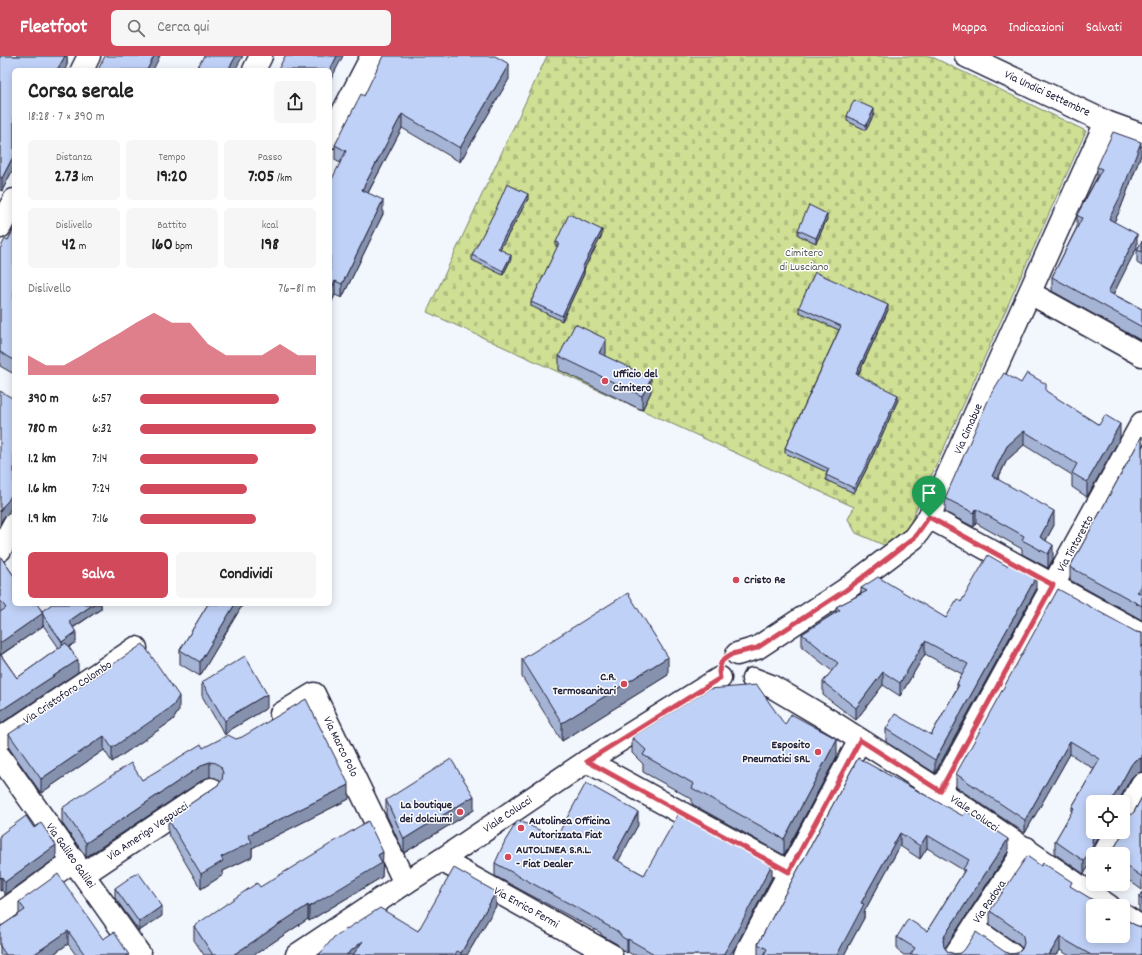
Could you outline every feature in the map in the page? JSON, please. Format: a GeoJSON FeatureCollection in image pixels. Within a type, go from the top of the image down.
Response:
{"type":"FeatureCollection","features":[{"type":"Feature","properties":{"kind":"street"},"geometry":{"type":"LineString","coordinates":[[83,68],[89,56]]}},
{"type":"Feature","properties":{"kind":"street"},"geometry":{"type":"LineString","coordinates":[[255,68],[261,56]]}},
{"type":"Feature","properties":{"kind":"street"},"geometry":{"type":"LineString","coordinates":[[332,133],[372,56]]}},
{"type":"Feature","properties":{"kind":"street","name":"Via Undici Settembre"},"geometry":{"type":"LineString","coordinates":[[966,56],[1106,122],[1142,135]]}},
{"type":"Feature","properties":{"kind":"street","name":"Via Cimabue"},"geometry":{"type":"LineString","coordinates":[[737,654],[757,648],[846,590],[914,538],[929,517],[1106,122]]}},
{"type":"Feature","properties":{"kind":"street"},"geometry":{"type":"LineString","coordinates":[[0,228],[12,204]]}},
{"type":"Feature","properties":{"kind":"street"},"geometry":{"type":"LineString","coordinates":[[1030,293],[1142,355]]}},
{"type":"Feature","properties":{"kind":"street","name":"Via Tintoretto"},"geometry":{"type":"LineString","coordinates":[[940,791],[1142,423]]}},
{"type":"Feature","properties":{"kind":"street"},"geometry":{"type":"LineString","coordinates":[[929,517],[1142,634]]}},
{"type":"Feature","properties":{"kind":"street"},"geometry":{"type":"LineString","coordinates":[[0,550],[12,528]]}},
{"type":"Feature","properties":{"kind":"street","name":"Via Cristoforo Colombo"},"geometry":{"type":"LineString","coordinates":[[0,739],[136,648]]}},
{"type":"Feature","properties":{"kind":"street"},"geometry":{"type":"LineString","coordinates":[[737,654],[744,655],[752,662],[754,668],[753,679],[745,688],[739,689],[728,687],[723,683],[719,672],[722,661],[728,656],[737,654]]}},
{"type":"Feature","properties":{"kind":"street","name":"Viale Colucci"},"geometry":{"type":"LineString","coordinates":[[299,955],[587,761],[720,678]]}},
{"type":"Feature","properties":{"kind":"street","name":"Viale Colucci"},"geometry":{"type":"LineString","coordinates":[[753,679],[771,686],[860,740],[1026,848],[1086,880]]}},
{"type":"Feature","properties":{"kind":"street","name":"Via Marco Polo"},"geometry":{"type":"LineString","coordinates":[[262,725],[314,694],[405,883]]}},
{"type":"Feature","properties":{"kind":"street"},"geometry":{"type":"LineString","coordinates":[[744,955],[860,740]]}},
{"type":"Feature","properties":{"kind":"street","name":"Via Galileo Galilei"},"geometry":{"type":"LineString","coordinates":[[0,757],[140,955]]}},
{"type":"Feature","properties":{"kind":"street"},"geometry":{"type":"LineString","coordinates":[[587,761],[789,872]]}},
{"type":"Feature","properties":{"kind":"street"},"geometry":{"type":"LineString","coordinates":[[1130,806],[1142,784]]}},
{"type":"Feature","properties":{"kind":"street","name":"Via Amerigo Vespucci"},"geometry":{"type":"LineString","coordinates":[[0,914],[211,789]]}},
{"type":"Feature","properties":{"kind":"street","name":"Via Padova"},"geometry":{"type":"LineString","coordinates":[[955,955],[1026,848]]}},
{"type":"Feature","properties":{"kind":"street","name":"Via Enrico Fermi"},"geometry":{"type":"LineString","coordinates":[[441,860],[611,955]]}},
{"type":"Feature","properties":{"kind":"street","name":"Viale Colucci"},"geometry":{"type":"LineString","coordinates":[[1096,891],[1103,899]]}},
{"type":"Feature","properties":{"kind":"street"},"geometry":{"type":"LineString","coordinates":[[1130,920],[1142,928]]}},
{"type":"Feature","properties":{"kind":"street"},"geometry":{"type":"LineString","coordinates":[[973,928],[1012,955]]}},
{"type":"Feature","properties":{"kind":"green space","name":"Cimitero di Lusciano"},"geometry":{"type":"Polygon","coordinates":[[[547,56],[930,56],[1086,131],[904,537],[893,549],[856,533],[848,519],[854,507],[427,312],[547,56]]]}},
{"type":"Feature","properties":{"kind":"building"},"geometry":{"type":"Polygon","coordinates":[[[0,56],[65,56],[58,68],[12,68],[12,159],[2,178],[0,177],[0,56]]]}},
{"type":"Feature","properties":{"kind":"building"},"geometry":{"type":"Polygon","coordinates":[[[105,56],[154,56],[148,68],[99,68],[105,56]]]}},
{"type":"Feature","properties":{"kind":"building"},"geometry":{"type":"Polygon","coordinates":[[[204,56],[236,56],[229,68],[197,68],[204,56]]]}},
{"type":"Feature","properties":{"kind":"building"},"geometry":{"type":"Polygon","coordinates":[[[285,56],[337,56],[331,68],[279,68],[285,56]]]}},
{"type":"Feature","properties":{"kind":"building"},"geometry":{"type":"Polygon","coordinates":[[[383,56],[495,56],[509,64],[460,148],[402,114],[362,190],[383,200],[342,284],[335,281],[332,287],[332,179],[346,151],[335,145],[361,94],[364,96],[383,56]]]}},
{"type":"Feature","properties":{"kind":"building"},"geometry":{"type":"Polygon","coordinates":[[[854,100],[874,109],[866,125],[847,116],[854,100]]]}},
{"type":"Feature","properties":{"kind":"building"},"geometry":{"type":"Polygon","coordinates":[[[1113,132],[1141,142],[1120,197],[1109,219],[1137,234],[1108,292],[1142,309],[1142,327],[1052,277],[1082,218],[1077,215],[1102,169],[1097,167],[1113,132]]]}},
{"type":"Feature","properties":{"kind":"building"},"geometry":{"type":"Polygon","coordinates":[[[507,184],[528,194],[498,248],[511,255],[503,271],[472,255],[507,184]]]}},
{"type":"Feature","properties":{"kind":"building"},"geometry":{"type":"Polygon","coordinates":[[[809,205],[827,214],[816,238],[798,230],[809,205]]]}},
{"type":"Feature","properties":{"kind":"building"},"geometry":{"type":"Polygon","coordinates":[[[569,214],[602,230],[582,268],[584,269],[562,316],[531,302],[559,243],[556,242],[569,214]]]}},
{"type":"Feature","properties":{"kind":"building"},"geometry":{"type":"Polygon","coordinates":[[[12,233],[12,359],[0,352],[0,249],[5,239],[8,240],[12,233]]]}},
{"type":"Feature","properties":{"kind":"building"},"geometry":{"type":"Polygon","coordinates":[[[1142,241],[1142,252],[1137,250],[1142,241]]]}},
{"type":"Feature","properties":{"kind":"building"},"geometry":{"type":"Polygon","coordinates":[[[815,272],[888,305],[856,374],[898,395],[854,488],[826,475],[829,469],[785,448],[841,326],[799,307],[815,272]]]}},
{"type":"Feature","properties":{"kind":"building"},"geometry":{"type":"Polygon","coordinates":[[[575,324],[606,339],[599,353],[651,378],[642,396],[559,356],[575,324]]]}},
{"type":"Feature","properties":{"kind":"building"},"geometry":{"type":"Polygon","coordinates":[[[1004,373],[1021,383],[1027,373],[1046,384],[1046,391],[1099,425],[1105,415],[1120,424],[1087,482],[1072,473],[1077,464],[1024,431],[1007,446],[992,476],[1054,511],[1040,537],[1053,545],[1048,554],[1022,540],[1024,536],[976,509],[974,513],[945,498],[991,394],[1004,373]]]}},
{"type":"Feature","properties":{"kind":"building"},"geometry":{"type":"Polygon","coordinates":[[[0,391],[12,398],[12,494],[0,512],[0,391]]]}},
{"type":"Feature","properties":{"kind":"building"},"geometry":{"type":"Polygon","coordinates":[[[1142,436],[1142,583],[1137,592],[1142,594],[1142,606],[1070,567],[1142,436]]]}},
{"type":"Feature","properties":{"kind":"building"},"geometry":{"type":"Polygon","coordinates":[[[988,555],[1007,566],[1009,563],[1036,577],[935,760],[886,729],[895,714],[931,735],[959,685],[957,684],[968,664],[925,641],[900,683],[883,672],[856,708],[823,682],[838,663],[802,634],[840,610],[836,607],[867,591],[861,588],[878,577],[946,618],[957,599],[961,602],[988,555]]]}},
{"type":"Feature","properties":{"kind":"building"},"geometry":{"type":"Polygon","coordinates":[[[0,556],[12,573],[12,606],[38,606],[43,613],[0,643],[0,612],[6,608],[0,600],[0,556]]]}},
{"type":"Feature","properties":{"kind":"building"},"geometry":{"type":"Polygon","coordinates":[[[1058,589],[1136,632],[1142,633],[1142,758],[1135,760],[1131,765],[1115,795],[1086,795],[1086,839],[1092,839],[1093,845],[1092,847],[1086,847],[1086,857],[1084,861],[1055,841],[1074,808],[1072,807],[1100,759],[1070,741],[1025,820],[956,774],[1058,589]]]}},
{"type":"Feature","properties":{"kind":"building"},"geometry":{"type":"Polygon","coordinates":[[[628,593],[668,657],[562,723],[522,659],[628,593]]]}},
{"type":"Feature","properties":{"kind":"building"},"geometry":{"type":"Polygon","coordinates":[[[49,606],[91,606],[69,621],[76,632],[62,642],[43,615],[42,611],[49,606]]]}},
{"type":"Feature","properties":{"kind":"building"},"geometry":{"type":"Polygon","coordinates":[[[207,606],[234,606],[200,662],[180,650],[207,606]]]}},
{"type":"Feature","properties":{"kind":"building"},"geometry":{"type":"Polygon","coordinates":[[[66,643],[78,660],[0,711],[0,654],[17,678],[66,643]]]}},
{"type":"Feature","properties":{"kind":"building"},"geometry":{"type":"Polygon","coordinates":[[[143,644],[179,696],[173,706],[112,748],[104,736],[41,779],[9,734],[143,644]]]}},
{"type":"Feature","properties":{"kind":"building"},"geometry":{"type":"Polygon","coordinates":[[[245,656],[267,694],[230,716],[225,721],[202,682],[245,656]]]}},
{"type":"Feature","properties":{"kind":"building"},"geometry":{"type":"Polygon","coordinates":[[[757,685],[785,725],[791,714],[837,739],[784,839],[692,788],[694,784],[643,755],[646,750],[632,737],[709,689],[757,685]]]}},
{"type":"Feature","properties":{"kind":"building"},"geometry":{"type":"Polygon","coordinates":[[[306,699],[349,785],[248,835],[252,842],[221,857],[223,861],[201,874],[168,819],[218,785],[222,780],[223,773],[221,767],[216,763],[210,762],[204,764],[86,843],[62,808],[131,763],[142,780],[201,744],[203,748],[228,735],[236,739],[242,737],[306,699]]]}},
{"type":"Feature","properties":{"kind":"building"},"geometry":{"type":"Polygon","coordinates":[[[858,758],[963,816],[966,811],[1008,839],[945,935],[943,940],[944,947],[948,952],[955,954],[961,953],[976,932],[1005,952],[1011,954],[1018,953],[1022,949],[1024,943],[1023,936],[1019,931],[990,911],[1027,856],[1041,866],[1043,863],[1072,882],[1070,886],[1091,899],[1086,899],[1086,943],[1130,943],[1130,922],[1142,927],[1142,955],[1091,955],[1060,937],[1049,955],[910,955],[915,948],[897,937],[908,919],[927,931],[965,870],[963,869],[969,860],[927,835],[920,846],[900,833],[861,903],[864,904],[837,955],[764,955],[767,949],[758,944],[858,758]]]}},
{"type":"Feature","properties":{"kind":"building"},"geometry":{"type":"Polygon","coordinates":[[[451,759],[474,796],[404,839],[386,800],[451,759]]]}},
{"type":"Feature","properties":{"kind":"building"},"geometry":{"type":"Polygon","coordinates":[[[586,783],[638,812],[613,858],[644,875],[679,813],[772,864],[723,955],[656,955],[622,937],[617,931],[601,921],[495,863],[505,841],[518,820],[556,838],[586,783]]]}},
{"type":"Feature","properties":{"kind":"building"},"geometry":{"type":"Polygon","coordinates":[[[1142,797],[1142,877],[1130,868],[1130,847],[1115,847],[1119,839],[1130,839],[1130,815],[1134,812],[1142,797]]]}},
{"type":"Feature","properties":{"kind":"building"},"geometry":{"type":"Polygon","coordinates":[[[26,816],[34,828],[41,823],[56,845],[5,882],[2,877],[0,878],[0,835],[26,816]]]}},
{"type":"Feature","properties":{"kind":"building"},"geometry":{"type":"Polygon","coordinates":[[[368,821],[383,852],[378,855],[382,863],[309,907],[308,905],[233,955],[213,955],[194,926],[257,883],[260,887],[368,821]]]}},
{"type":"Feature","properties":{"kind":"building"},"geometry":{"type":"Polygon","coordinates":[[[454,868],[496,892],[461,953],[457,951],[455,955],[353,955],[363,941],[346,955],[319,955],[334,937],[380,908],[418,931],[454,868]]]}},
{"type":"Feature","properties":{"kind":"building"},"geometry":{"type":"Polygon","coordinates":[[[138,872],[162,906],[139,922],[115,888],[138,872]]]}},
{"type":"Feature","properties":{"kind":"building"},"geometry":{"type":"Polygon","coordinates":[[[58,874],[103,939],[114,932],[129,955],[85,955],[68,931],[33,955],[6,955],[0,946],[0,927],[25,910],[19,902],[58,874]]]}},
{"type":"Feature","properties":{"kind":"building"},"geometry":{"type":"Polygon","coordinates":[[[1142,892],[1142,900],[1139,897],[1142,892]]]}},
{"type":"Feature","properties":{"kind":"place","name":"Ufficio del Cimitero"},"geometry":{"type":"Point","coordinates":[605,381]}},
{"type":"Feature","properties":{"kind":"place","name":"Cristo Re"},"geometry":{"type":"Point","coordinates":[736,580]}},
{"type":"Feature","properties":{"kind":"place","name":"C.R. Termosanitari"},"geometry":{"type":"Point","coordinates":[624,684]}},
{"type":"Feature","properties":{"kind":"place","name":"Esposito Pneumatici SRL"},"geometry":{"type":"Point","coordinates":[818,752]}},
{"type":"Feature","properties":{"kind":"place","name":"La boutique dei dolciumi"},"geometry":{"type":"Point","coordinates":[460,812]}},
{"type":"Feature","properties":{"kind":"place","name":"Autolinea Officina Autorizzata Fiat"},"geometry":{"type":"Point","coordinates":[521,828]}},
{"type":"Feature","properties":{"kind":"place","name":"AUTOLINEA S.R.L. - Fiat Dealer"},"geometry":{"type":"Point","coordinates":[508,857]}},
{"type":"Feature","properties":{"kind":"route"},"geometry":{"type":"LineString","coordinates":[[929,517],[1053,585],[940,791],[860,740],[789,872],[587,761],[720,678],[720,666],[722,661],[727,657],[732,654],[757,648],[846,590],[914,538],[929,517]]}}]}
